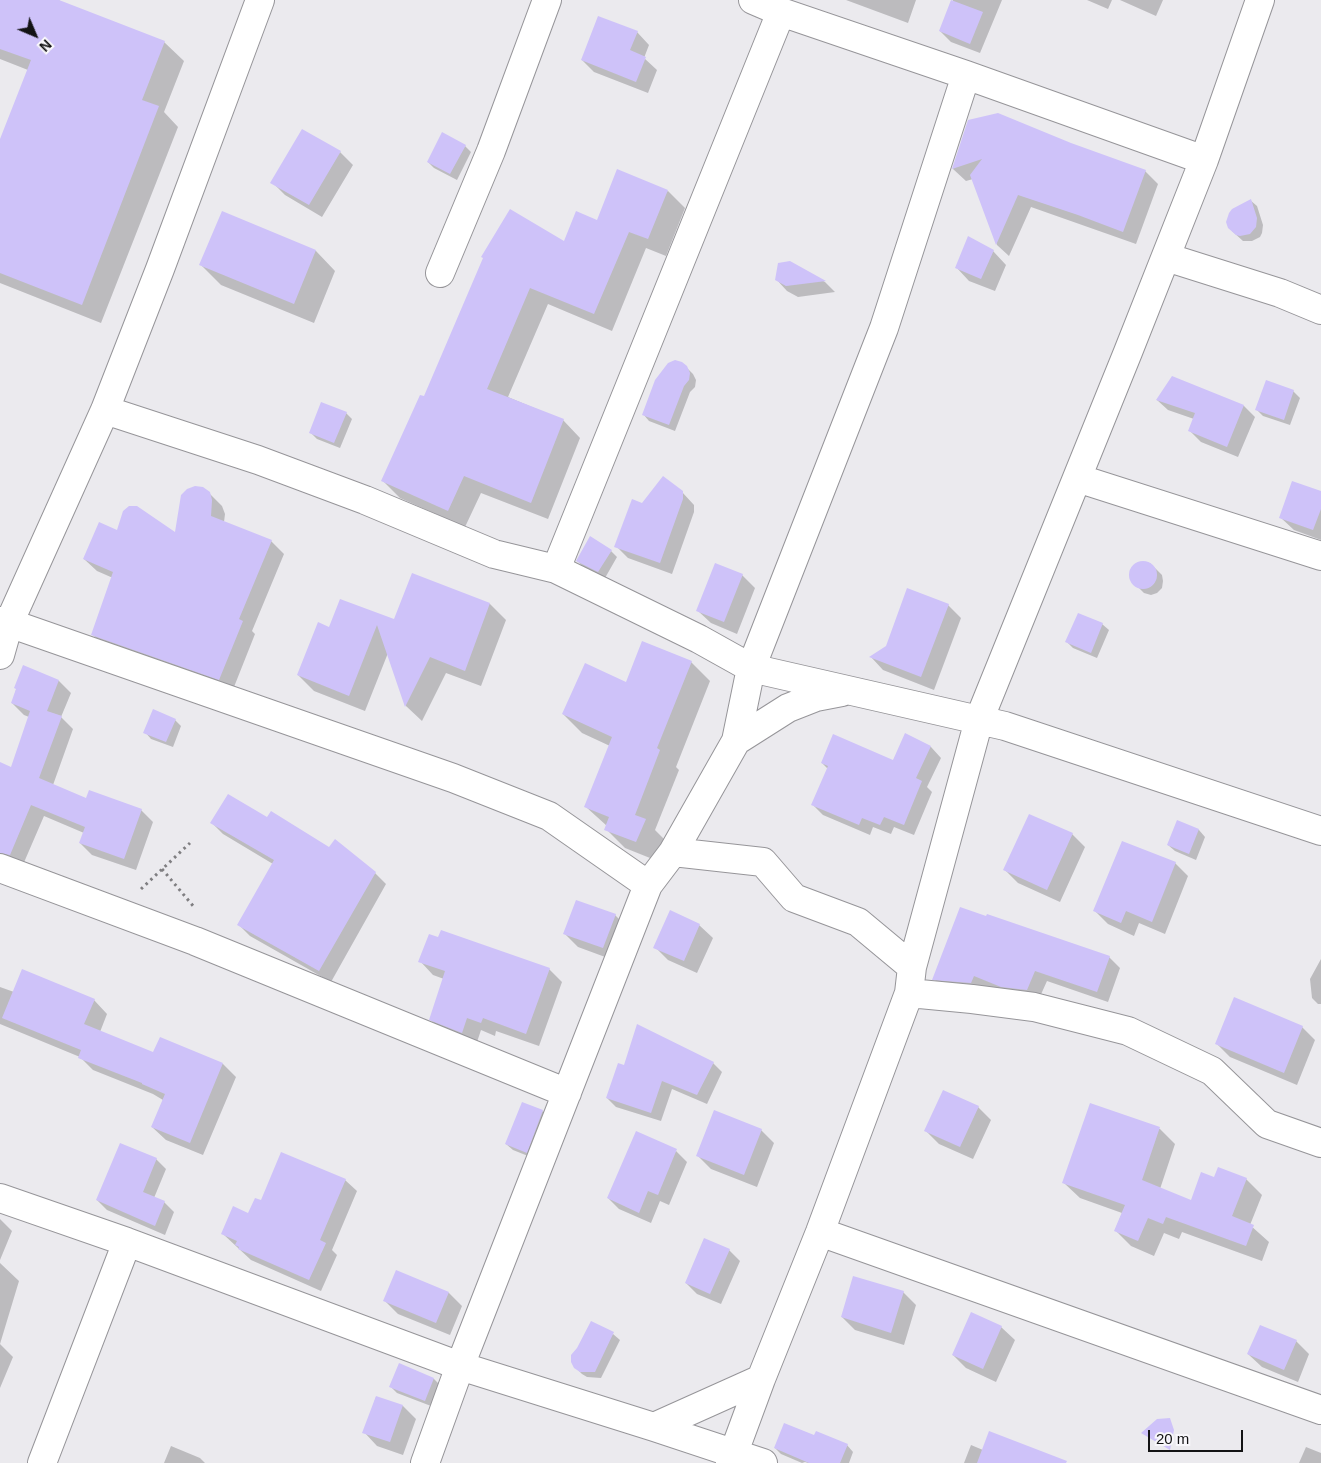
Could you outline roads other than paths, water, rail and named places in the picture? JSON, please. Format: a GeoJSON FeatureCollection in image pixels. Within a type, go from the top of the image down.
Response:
{"type":"FeatureCollection","features":[{"type":"Feature","properties":{"kind":"street"},"geometry":{"type":"LineString","coordinates":[[0,655],[5,622],[105,410],[160,269],[260,0]]}},
{"type":"Feature","properties":{"kind":"street"},"geometry":{"type":"LineString","coordinates":[[440,273],[491,151],[547,0]]}},
{"type":"Feature","properties":{"kind":"street"},"geometry":{"type":"LineString","coordinates":[[753,0],[781,12],[966,75],[1204,160]]}},
{"type":"Feature","properties":{"kind":"street"},"geometry":{"type":"LineString","coordinates":[[732,1458],[761,1379],[820,1232],[911,980],[979,720],[1204,160],[1260,0]]}},
{"type":"Feature","properties":{"kind":"street"},"geometry":{"type":"LineString","coordinates":[[556,569],[781,12]]}},
{"type":"Feature","properties":{"kind":"street"},"geometry":{"type":"LineString","coordinates":[[425,1463],[460,1366],[648,885],[673,852],[736,741],[751,668],[884,328],[966,75]]}},
{"type":"Feature","properties":{"kind":"street"},"geometry":{"type":"LineString","coordinates":[[1166,257],[1280,294],[1321,310]]}},
{"type":"Feature","properties":{"kind":"street"},"geometry":{"type":"LineString","coordinates":[[105,410],[267,463],[365,500],[494,554],[556,569],[699,639],[751,668],[1005,726],[1321,831]]}},
{"type":"Feature","properties":{"kind":"street"},"geometry":{"type":"LineString","coordinates":[[1077,478],[1321,556]]}},
{"type":"Feature","properties":{"kind":"street"},"geometry":{"type":"LineString","coordinates":[[5,622],[454,778],[549,816],[648,885]]}},
{"type":"Feature","properties":{"kind":"street"},"geometry":{"type":"LineString","coordinates":[[736,741],[788,708],[816,697],[848,691]]}},
{"type":"Feature","properties":{"kind":"street"},"geometry":{"type":"LineString","coordinates":[[673,852],[763,862],[794,898],[858,922],[911,980],[972,999],[1034,1008],[1128,1031],[1212,1071],[1267,1124],[1321,1143]]}},
{"type":"Feature","properties":{"kind":"street"},"geometry":{"type":"LineString","coordinates":[[0,868],[195,941],[567,1093]]}},
{"type":"Feature","properties":{"kind":"street"},"geometry":{"type":"LineString","coordinates":[[0,1198],[127,1242],[460,1366],[654,1426],[732,1458],[763,1463]]}},
{"type":"Feature","properties":{"kind":"street"},"geometry":{"type":"LineString","coordinates":[[820,1232],[1321,1410]]}},
{"type":"Feature","properties":{"kind":"street"},"geometry":{"type":"LineString","coordinates":[[52,1460],[127,1242]]}},
{"type":"Feature","properties":{"kind":"street"},"geometry":{"type":"LineString","coordinates":[[654,1426],[761,1379]]}}]}
